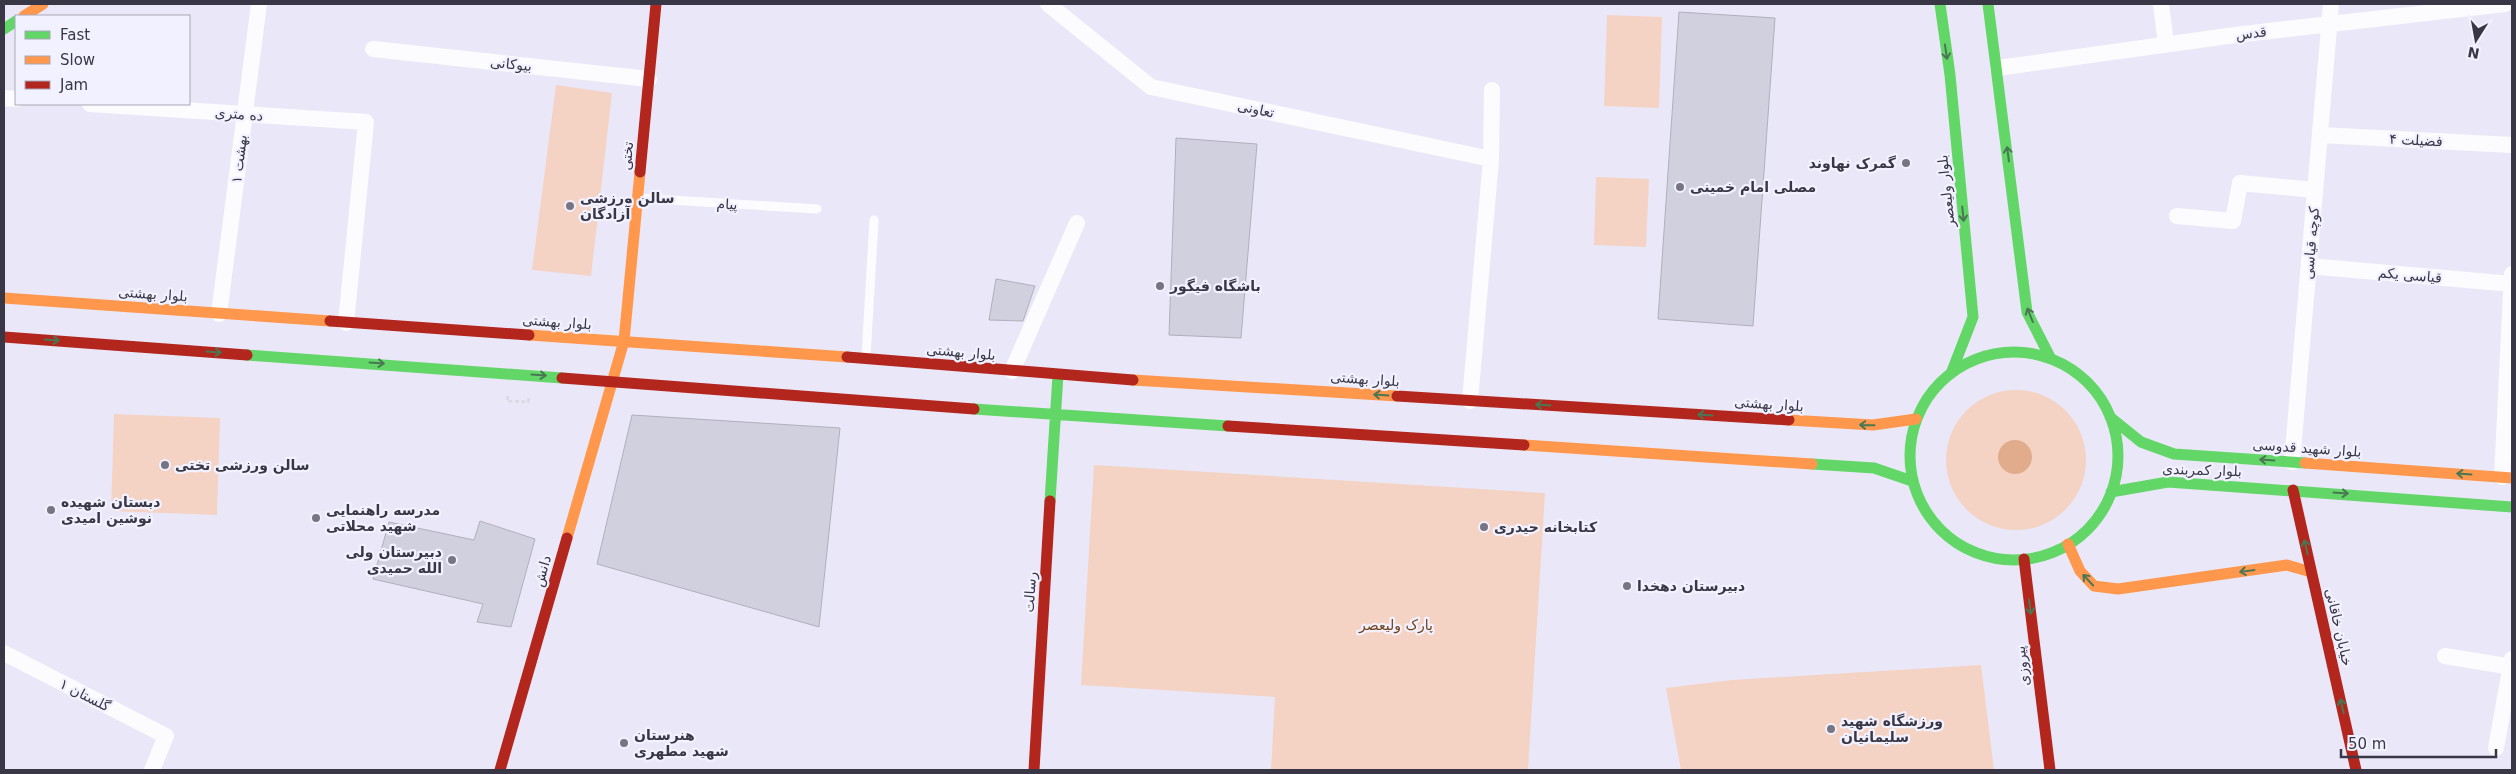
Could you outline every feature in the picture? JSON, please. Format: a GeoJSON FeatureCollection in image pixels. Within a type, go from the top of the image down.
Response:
{"type":"FeatureCollection","features":[{"type":"Feature","properties":{"kind":"main road"},"geometry":{"type":"LineString","coordinates":[[26,15],[43,4]]}},
{"type":"Feature","properties":{"kind":"main road","name":"تختی"},"geometry":{"type":"LineString","coordinates":[[624,341],[656,4]]}},
{"type":"Feature","properties":{"kind":"main road","name":"بلوار ولیعصر"},"geometry":{"type":"LineString","coordinates":[[1940,4],[1950,75],[1973,317],[1952,371]]}},
{"type":"Feature","properties":{"kind":"main road"},"geometry":{"type":"LineString","coordinates":[[1988,4],[1998,68],[2027,312],[2052,359]]}},
{"type":"Feature","properties":{"kind":"main road"},"geometry":{"type":"LineString","coordinates":[[4,29],[15,22]]}},
{"type":"Feature","properties":{"kind":"main road","name":"بلوار بهشتی"},"geometry":{"type":"LineString","coordinates":[[4,298],[866,358],[1058,375],[1873,426],[1916,419]]}},
{"type":"Feature","properties":{"kind":"main road"},"geometry":{"type":"LineString","coordinates":[[4,337],[613,380],[1056,415],[1874,468],[1912,481]]}},
{"type":"Feature","properties":{"kind":"main road","name":"دانش"},"geometry":{"type":"LineString","coordinates":[[500,770],[624,341]]}},
{"type":"Feature","properties":{"kind":"main road"},"geometry":{"type":"LineString","coordinates":[[2002,352],[2025,352],[2052,359],[2076,372],[2096,392],[2110,416],[2117,450],[2117,467],[2111,492],[2101,513],[2086,530],[2068,544],[2047,554],[2024,559],[1994,558],[1966,548],[1942,532],[1924,508],[1912,481],[1909,450],[1916,419],[1930,392],[1952,371],[1974,360],[2002,352]]}},
{"type":"Feature","properties":{"kind":"main road","name":"رسالت"},"geometry":{"type":"LineString","coordinates":[[1034,770],[1058,375]]}},
{"type":"Feature","properties":{"kind":"main road","name":"بلوار شهید قدوسی"},"geometry":{"type":"LineString","coordinates":[[2110,416],[2141,442],[2174,454],[2507,477]]}},
{"type":"Feature","properties":{"kind":"main road","name":"بلوار کمربندی"},"geometry":{"type":"LineString","coordinates":[[2111,492],[2168,482],[2293,490]]}},
{"type":"Feature","properties":{"kind":"main road"},"geometry":{"type":"LineString","coordinates":[[2293,490],[2512,507]]}},
{"type":"Feature","properties":{"kind":"main road","name":"خیابان خاقانی"},"geometry":{"type":"LineString","coordinates":[[2293,490],[2356,770]]}},
{"type":"Feature","properties":{"kind":"main road"},"geometry":{"type":"LineString","coordinates":[[2068,544],[2080,571],[2094,586],[2118,589],[2287,565],[2311,572]]}},
{"type":"Feature","properties":{"kind":"main road","name":"پیروزی"},"geometry":{"type":"LineString","coordinates":[[2024,559],[2050,770]]}},
{"type":"Feature","properties":{"kind":"street","name":"بهشت ۱"},"geometry":{"type":"LineString","coordinates":[[219,314],[259,4]]}},
{"type":"Feature","properties":{"kind":"street","name":"تعاونی"},"geometry":{"type":"LineString","coordinates":[[1048,4],[1151,87],[1491,158]]}},
{"type":"Feature","properties":{"kind":"street"},"geometry":{"type":"LineString","coordinates":[[2161,4],[2166,44]]}},
{"type":"Feature","properties":{"kind":"street","name":"کوچه قیاسی"},"geometry":{"type":"LineString","coordinates":[[2292,462],[2331,4]]}},
{"type":"Feature","properties":{"kind":"street","name":"قدس"},"geometry":{"type":"LineString","coordinates":[[1998,68],[2329,23],[2505,4]]}},
{"type":"Feature","properties":{"kind":"street","name":"بیوکانی"},"geometry":{"type":"LineString","coordinates":[[373,50],[649,79]]}},
{"type":"Feature","properties":{"kind":"street"},"geometry":{"type":"LineString","coordinates":[[1470,401],[1491,158],[1492,90]]}},
{"type":"Feature","properties":{"kind":"street","name":"ده متری"},"geometry":{"type":"LineString","coordinates":[[104,105],[366,122],[346,323]]}},
{"type":"Feature","properties":{"kind":"street","name":"فضیلت ۴"},"geometry":{"type":"LineString","coordinates":[[2320,135],[2512,145]]}},
{"type":"Feature","properties":{"kind":"street"},"geometry":{"type":"LineString","coordinates":[[2177,216],[2233,221],[2240,184],[2315,190]]}},
{"type":"Feature","properties":{"kind":"street"},"geometry":{"type":"LineString","coordinates":[[1012,372],[1077,222]]}},
{"type":"Feature","properties":{"kind":"street","name":"قیاسی یکم"},"geometry":{"type":"LineString","coordinates":[[2309,266],[2512,284]]}},
{"type":"Feature","properties":{"kind":"street"},"geometry":{"type":"LineString","coordinates":[[2507,477],[2512,274]]}},
{"type":"Feature","properties":{"kind":"street","name":"گلستان ۱"},"geometry":{"type":"LineString","coordinates":[[4,653],[166,736],[152,770]]}},
{"type":"Feature","properties":{"kind":"street"},"geometry":{"type":"LineString","coordinates":[[2445,656],[2512,664],[2496,748]]}},
{"type":"Feature","properties":{"kind":"lane","name":"پیام"},"geometry":{"type":"LineString","coordinates":[[638,198],[817,209]]}},
{"type":"Feature","properties":{"kind":"lane"},"geometry":{"type":"LineString","coordinates":[[866,358],[874,220]]}},
{"type":"Feature","properties":{"kind":"green space"},"geometry":{"type":"Polygon","coordinates":[[[1607,15],[1662,17],[1659,108],[1604,106],[1607,15]]]}},
{"type":"Feature","properties":{"kind":"green space","name":"سالن ورزشی آزادگان"},"geometry":{"type":"Polygon","coordinates":[[[556,85],[612,93],[591,276],[532,270],[556,85]]]}},
{"type":"Feature","properties":{"kind":"green space"},"geometry":{"type":"Polygon","coordinates":[[[1596,177],[1649,179],[1646,247],[1594,245],[1596,177]]]}},
{"type":"Feature","properties":{"kind":"green space"},"geometry":{"type":"Polygon","coordinates":[[[2016,390],[2043,396],[2055,402],[2065,411],[2074,421],[2080,433],[2086,460],[2080,487],[2074,499],[2065,509],[2055,518],[2043,524],[2016,530],[1989,524],[1977,518],[1967,509],[1958,499],[1952,487],[1946,460],[1952,433],[1958,421],[1967,411],[1977,402],[1989,396],[2016,390]]]}},
{"type":"Feature","properties":{"kind":"green space","name":"سالن ورزشی تختی"},"geometry":{"type":"Polygon","coordinates":[[[114,414],[220,418],[217,515],[111,511],[114,414]]]}},
{"type":"Feature","properties":{"kind":"green space","name":"پارک ولیعصر"},"geometry":{"type":"Polygon","coordinates":[[[1094,465],[1545,493],[1528,770],[1271,770],[1275,697],[1081,685],[1094,465]]]}},
{"type":"Feature","properties":{"kind":"green space","name":"ورزشگاه شهید سلیمانیان"},"geometry":{"type":"Polygon","coordinates":[[[1981,665],[1994,770],[1681,770],[1666,688],[1732,680],[1981,665]]]}},
{"type":"Feature","properties":{"kind":"shaded area"},"geometry":{"type":"Polygon","coordinates":[[[2015,440],[2022,441],[2027,445],[2031,450],[2031,464],[2027,469],[2022,473],[2015,474],[2008,473],[2003,469],[1999,464],[1998,457],[1999,450],[2003,445],[2008,441],[2015,440]]]}},
{"type":"Feature","properties":{"kind":"building"},"geometry":{"type":"Polygon","coordinates":[[[1679,12],[1775,18],[1753,326],[1658,319],[1679,12]]]}},
{"type":"Feature","properties":{"kind":"building"},"geometry":{"type":"Polygon","coordinates":[[[1176,138],[1257,144],[1241,338],[1169,335],[1176,138]]]}},
{"type":"Feature","properties":{"kind":"building"},"geometry":{"type":"Polygon","coordinates":[[[996,279],[1035,286],[1023,321],[989,320],[996,279]]]}},
{"type":"Feature","properties":{"kind":"building"},"geometry":{"type":"Polygon","coordinates":[[[632,415],[840,428],[819,627],[597,564],[632,415]]]}},
{"type":"Feature","properties":{"kind":"building"},"geometry":{"type":"Polygon","coordinates":[[[480,521],[535,539],[511,627],[477,622],[483,604],[373,579],[389,522],[474,540],[480,521]]]}},
{"type":"Feature","properties":{"kind":"traffic: fast"},"geometry":{"type":"LineString","coordinates":[[1940,4],[1950,75],[1973,317],[1952,371]]}},
{"type":"Feature","properties":{"kind":"traffic: fast"},"geometry":{"type":"LineString","coordinates":[[1988,4],[2027,312],[2051,359]]}},
{"type":"Feature","properties":{"kind":"traffic: fast"},"geometry":{"type":"LineString","coordinates":[[4,29],[15,22]]}},
{"type":"Feature","properties":{"kind":"traffic: fast"},"geometry":{"type":"LineString","coordinates":[[2014,352],[2034,354],[2054,360],[2080,376],[2094,390],[2110,416],[2116,436],[2118,456],[2116,476],[2110,496],[2094,522],[2080,536],[2054,552],[2034,558],[2014,560],[1994,558],[1974,552],[1948,536],[1934,522],[1918,496],[1912,476],[1910,456],[1912,436],[1918,416],[1934,390],[1948,376],[1974,360],[1994,354],[2014,352]]}},
{"type":"Feature","properties":{"kind":"traffic: fast"},"geometry":{"type":"LineString","coordinates":[[247,355],[562,378]]}},
{"type":"Feature","properties":{"kind":"traffic: fast"},"geometry":{"type":"LineString","coordinates":[[1050,501],[1058,375]]}},
{"type":"Feature","properties":{"kind":"traffic: fast"},"geometry":{"type":"LineString","coordinates":[[974,409],[1228,426]]}},
{"type":"Feature","properties":{"kind":"traffic: fast"},"geometry":{"type":"LineString","coordinates":[[2110,417],[2141,442],[2174,454],[2305,463]]}},
{"type":"Feature","properties":{"kind":"traffic: fast"},"geometry":{"type":"LineString","coordinates":[[1812,464],[1874,468],[1912,481]]}},
{"type":"Feature","properties":{"kind":"traffic: fast"},"geometry":{"type":"LineString","coordinates":[[2111,492],[2168,482],[2512,507]]}},
{"type":"Feature","properties":{"kind":"traffic: slow"},"geometry":{"type":"LineString","coordinates":[[26,15],[43,4]]}},
{"type":"Feature","properties":{"kind":"traffic: slow"},"geometry":{"type":"LineString","coordinates":[[567,538],[624,341],[640,172]]}},
{"type":"Feature","properties":{"kind":"traffic: slow"},"geometry":{"type":"LineString","coordinates":[[4,298],[330,321]]}},
{"type":"Feature","properties":{"kind":"traffic: slow"},"geometry":{"type":"LineString","coordinates":[[529,335],[847,357]]}},
{"type":"Feature","properties":{"kind":"traffic: slow"},"geometry":{"type":"LineString","coordinates":[[1133,380],[1397,396]]}},
{"type":"Feature","properties":{"kind":"traffic: slow"},"geometry":{"type":"LineString","coordinates":[[1789,420],[1873,425],[1916,419]]}},
{"type":"Feature","properties":{"kind":"traffic: slow"},"geometry":{"type":"LineString","coordinates":[[1524,445],[1812,464]]}},
{"type":"Feature","properties":{"kind":"traffic: slow"},"geometry":{"type":"LineString","coordinates":[[2305,463],[2512,478]]}},
{"type":"Feature","properties":{"kind":"traffic: slow"},"geometry":{"type":"LineString","coordinates":[[2068,544],[2080,571],[2094,586],[2118,589],[2287,565],[2311,572]]}},
{"type":"Feature","properties":{"kind":"traffic: jam"},"geometry":{"type":"LineString","coordinates":[[640,172],[656,4]]}},
{"type":"Feature","properties":{"kind":"traffic: jam"},"geometry":{"type":"LineString","coordinates":[[330,321],[529,335]]}},
{"type":"Feature","properties":{"kind":"traffic: jam"},"geometry":{"type":"LineString","coordinates":[[4,337],[247,355]]}},
{"type":"Feature","properties":{"kind":"traffic: jam"},"geometry":{"type":"LineString","coordinates":[[847,357],[1133,380]]}},
{"type":"Feature","properties":{"kind":"traffic: jam"},"geometry":{"type":"LineString","coordinates":[[562,378],[974,409]]}},
{"type":"Feature","properties":{"kind":"traffic: jam"},"geometry":{"type":"LineString","coordinates":[[1397,396],[1789,420]]}},
{"type":"Feature","properties":{"kind":"traffic: jam"},"geometry":{"type":"LineString","coordinates":[[1228,426],[1524,445]]}},
{"type":"Feature","properties":{"kind":"traffic: jam"},"geometry":{"type":"LineString","coordinates":[[2293,490],[2356,770]]}},
{"type":"Feature","properties":{"kind":"traffic: jam"},"geometry":{"type":"LineString","coordinates":[[1034,770],[1050,501]]}},
{"type":"Feature","properties":{"kind":"traffic: jam"},"geometry":{"type":"LineString","coordinates":[[500,770],[567,538]]}},
{"type":"Feature","properties":{"kind":"traffic: jam"},"geometry":{"type":"LineString","coordinates":[[2024,559],[2050,770]]}},
{"type":"Feature","properties":{"kind":"place","name":"گمرک نهاوند"},"geometry":{"type":"Point","coordinates":[1906,163]}},
{"type":"Feature","properties":{"kind":"place","name":"مصلی امام خمینی"},"geometry":{"type":"Point","coordinates":[1680,187]}},
{"type":"Feature","properties":{"kind":"place","name":"سالن ورزشی آزادگان"},"geometry":{"type":"Point","coordinates":[570,206]}},
{"type":"Feature","properties":{"kind":"place","name":"باشگاه فیگور"},"geometry":{"type":"Point","coordinates":[1160,286]}},
{"type":"Feature","properties":{"kind":"place","name":"سالن ورزشی تختی"},"geometry":{"type":"Point","coordinates":[165,465]}},
{"type":"Feature","properties":{"kind":"place","name":"دبستان شهیده نوشین امیدی"},"geometry":{"type":"Point","coordinates":[51,510]}},
{"type":"Feature","properties":{"kind":"place","name":"مدرسه راهنمایی شهید محلاتی"},"geometry":{"type":"Point","coordinates":[316,518]}},
{"type":"Feature","properties":{"kind":"place","name":"کتابخانه حیدری"},"geometry":{"type":"Point","coordinates":[1484,527]}},
{"type":"Feature","properties":{"kind":"place","name":"دبیرستان ولی الله حمیدی"},"geometry":{"type":"Point","coordinates":[452,560]}},
{"type":"Feature","properties":{"kind":"place","name":"دبیرستان دهخدا"},"geometry":{"type":"Point","coordinates":[1627,586]}},
{"type":"Feature","properties":{"kind":"place","name":"ورزشگاه شهید سلیمانیان"},"geometry":{"type":"Point","coordinates":[1831,729]}},
{"type":"Feature","properties":{"kind":"place","name":"هنرستان شهید مطهری"},"geometry":{"type":"Point","coordinates":[624,743]}}]}
